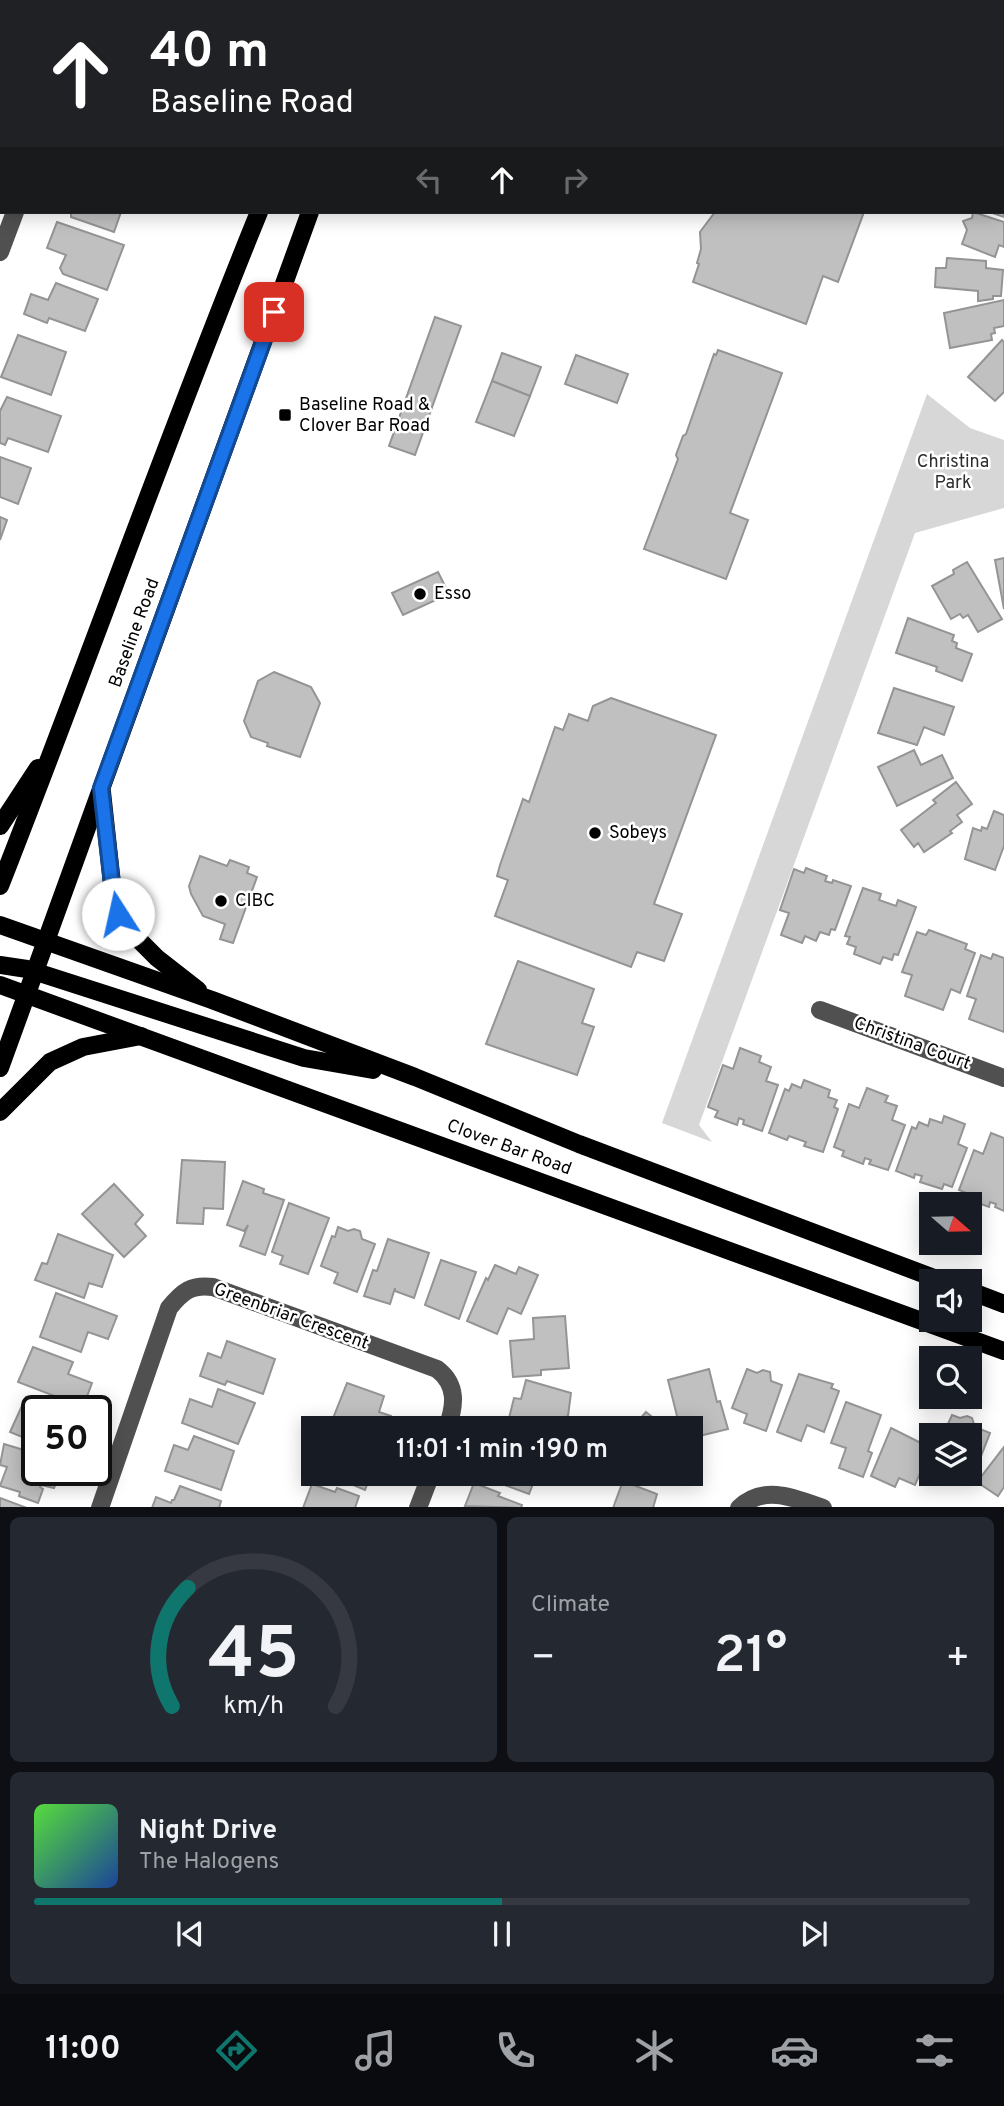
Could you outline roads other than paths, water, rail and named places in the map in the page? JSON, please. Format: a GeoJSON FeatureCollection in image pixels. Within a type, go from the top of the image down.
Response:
{"type":"FeatureCollection","features":[{"type":"Feature","properties":{"kind":"main road","name":"Baseline Road"},"geometry":{"type":"LineString","coordinates":[[0,886],[257,214]]}},
{"type":"Feature","properties":{"kind":"main road","name":"Baseline Road"},"geometry":{"type":"LineString","coordinates":[[0,1068],[309,214]]}},
{"type":"Feature","properties":{"kind":"main road"},"geometry":{"type":"LineString","coordinates":[[0,826],[58,739]]}},
{"type":"Feature","properties":{"kind":"main road"},"geometry":{"type":"LineString","coordinates":[[101,788],[113,893],[118,914],[124,925],[157,958],[212,1000]]}},
{"type":"Feature","properties":{"kind":"main road","name":"Clover Bar Road"},"geometry":{"type":"LineString","coordinates":[[0,925],[212,1000],[415,1077],[579,1144],[919,1272]]}},
{"type":"Feature","properties":{"kind":"main road"},"geometry":{"type":"LineString","coordinates":[[0,965],[35,972],[304,1058],[415,1077]]}},
{"type":"Feature","properties":{"kind":"main road","name":"Clover Bar Road"},"geometry":{"type":"LineString","coordinates":[[0,985],[1004,1351]]}},
{"type":"Feature","properties":{"kind":"main road"},"geometry":{"type":"LineString","coordinates":[[0,1112],[50,1062],[83,1047],[141,1036]]}},
{"type":"Feature","properties":{"kind":"main road"},"geometry":{"type":"LineString","coordinates":[[982,1296],[1004,1304]]}},
{"type":"Feature","properties":{"kind":"street"},"geometry":{"type":"LineString","coordinates":[[0,252],[14,214]]}},
{"type":"Feature","properties":{"kind":"street","name":"Christina Court"},"geometry":{"type":"LineString","coordinates":[[820,1010],[1004,1078]]}},
{"type":"Feature","properties":{"kind":"street","name":"Greenbriar Crescent"},"geometry":{"type":"LineString","coordinates":[[100,1507],[169,1308],[187,1289],[200,1285],[213,1287],[437,1369],[445,1375],[453,1394],[451,1416]]}},
{"type":"Feature","properties":{"kind":"street"},"geometry":{"type":"LineString","coordinates":[[418,1507],[426,1486]]}},
{"type":"Feature","properties":{"kind":"street"},"geometry":{"type":"LineString","coordinates":[[739,1507],[750,1497],[787,1495],[823,1507]]}},
{"type":"Feature","properties":{"kind":"place","name":"Baseline Road & Clover Bar Road"},"geometry":{"type":"Point","coordinates":[285,415]}},
{"type":"Feature","properties":{"kind":"place","name":"Esso"},"geometry":{"type":"Point","coordinates":[420,594]}},
{"type":"Feature","properties":{"kind":"place","name":"Sobeys"},"geometry":{"type":"Point","coordinates":[595,833]}},
{"type":"Feature","properties":{"kind":"place","name":"CIBC"},"geometry":{"type":"Point","coordinates":[221,901]}},
{"type":"Feature","properties":{"kind":"park label","name":"Christina Park"},"geometry":{"type":"Point","coordinates":[953,472]}}]}
